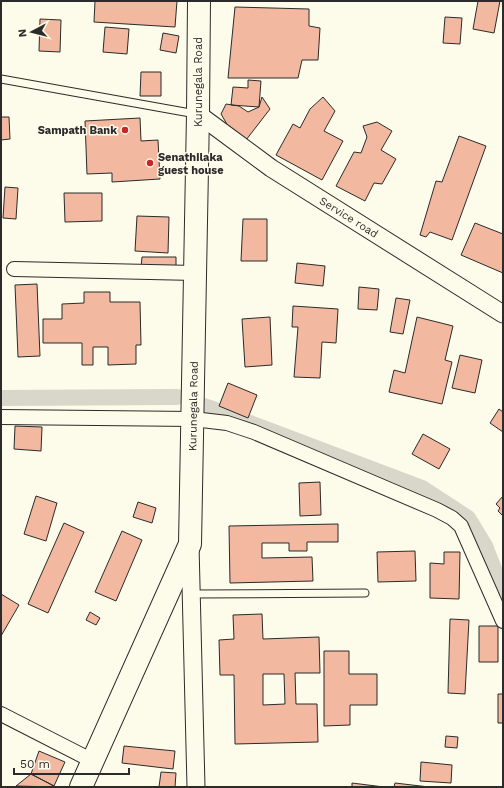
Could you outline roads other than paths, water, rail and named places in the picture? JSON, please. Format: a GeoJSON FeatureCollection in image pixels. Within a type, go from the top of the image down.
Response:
{"type":"FeatureCollection","features":[{"type":"Feature","properties":{"kind":"highway","name":"Kurunegala Road"},"geometry":{"type":"LineString","coordinates":[[80,787],[190,544],[199,1]]}},
{"type":"Feature","properties":{"kind":"street","name":"Service road"},"geometry":{"type":"LineString","coordinates":[[198,114],[271,168],[503,314]]}},
{"type":"Feature","properties":{"kind":"street"},"geometry":{"type":"LineString","coordinates":[[14,269],[195,273]]}},
{"type":"Feature","properties":{"kind":"street"},"geometry":{"type":"LineString","coordinates":[[1,417],[193,419],[226,423],[254,432],[430,507],[452,518],[461,526],[503,621]]}},
{"type":"Feature","properties":{"kind":"street"},"geometry":{"type":"LineString","coordinates":[[190,544],[196,787]]}},
{"type":"Feature","properties":{"kind":"street"},"geometry":{"type":"LineString","coordinates":[[1,714],[93,761]]}},
{"type":"Feature","properties":{"kind":"lane"},"geometry":{"type":"LineString","coordinates":[[1,79],[198,114]]}},
{"type":"Feature","properties":{"kind":"lane"},"geometry":{"type":"LineString","coordinates":[[192,594],[365,593]]}},
{"type":"Feature","properties":{"kind":"waterway"},"geometry":{"type":"LineString","coordinates":[[1,398],[177,397]]}},
{"type":"Feature","properties":{"kind":"waterway"},"geometry":{"type":"LineString","coordinates":[[203,406],[422,488],[468,518],[485,546],[503,592]]}},
{"type":"Feature","properties":{"kind":"place","name":"Sampath Bank"},"geometry":{"type":"Point","coordinates":[125,130]}},
{"type":"Feature","properties":{"kind":"place","name":"Senathilaka guest house"},"geometry":{"type":"Point","coordinates":[150,163]}}]}
